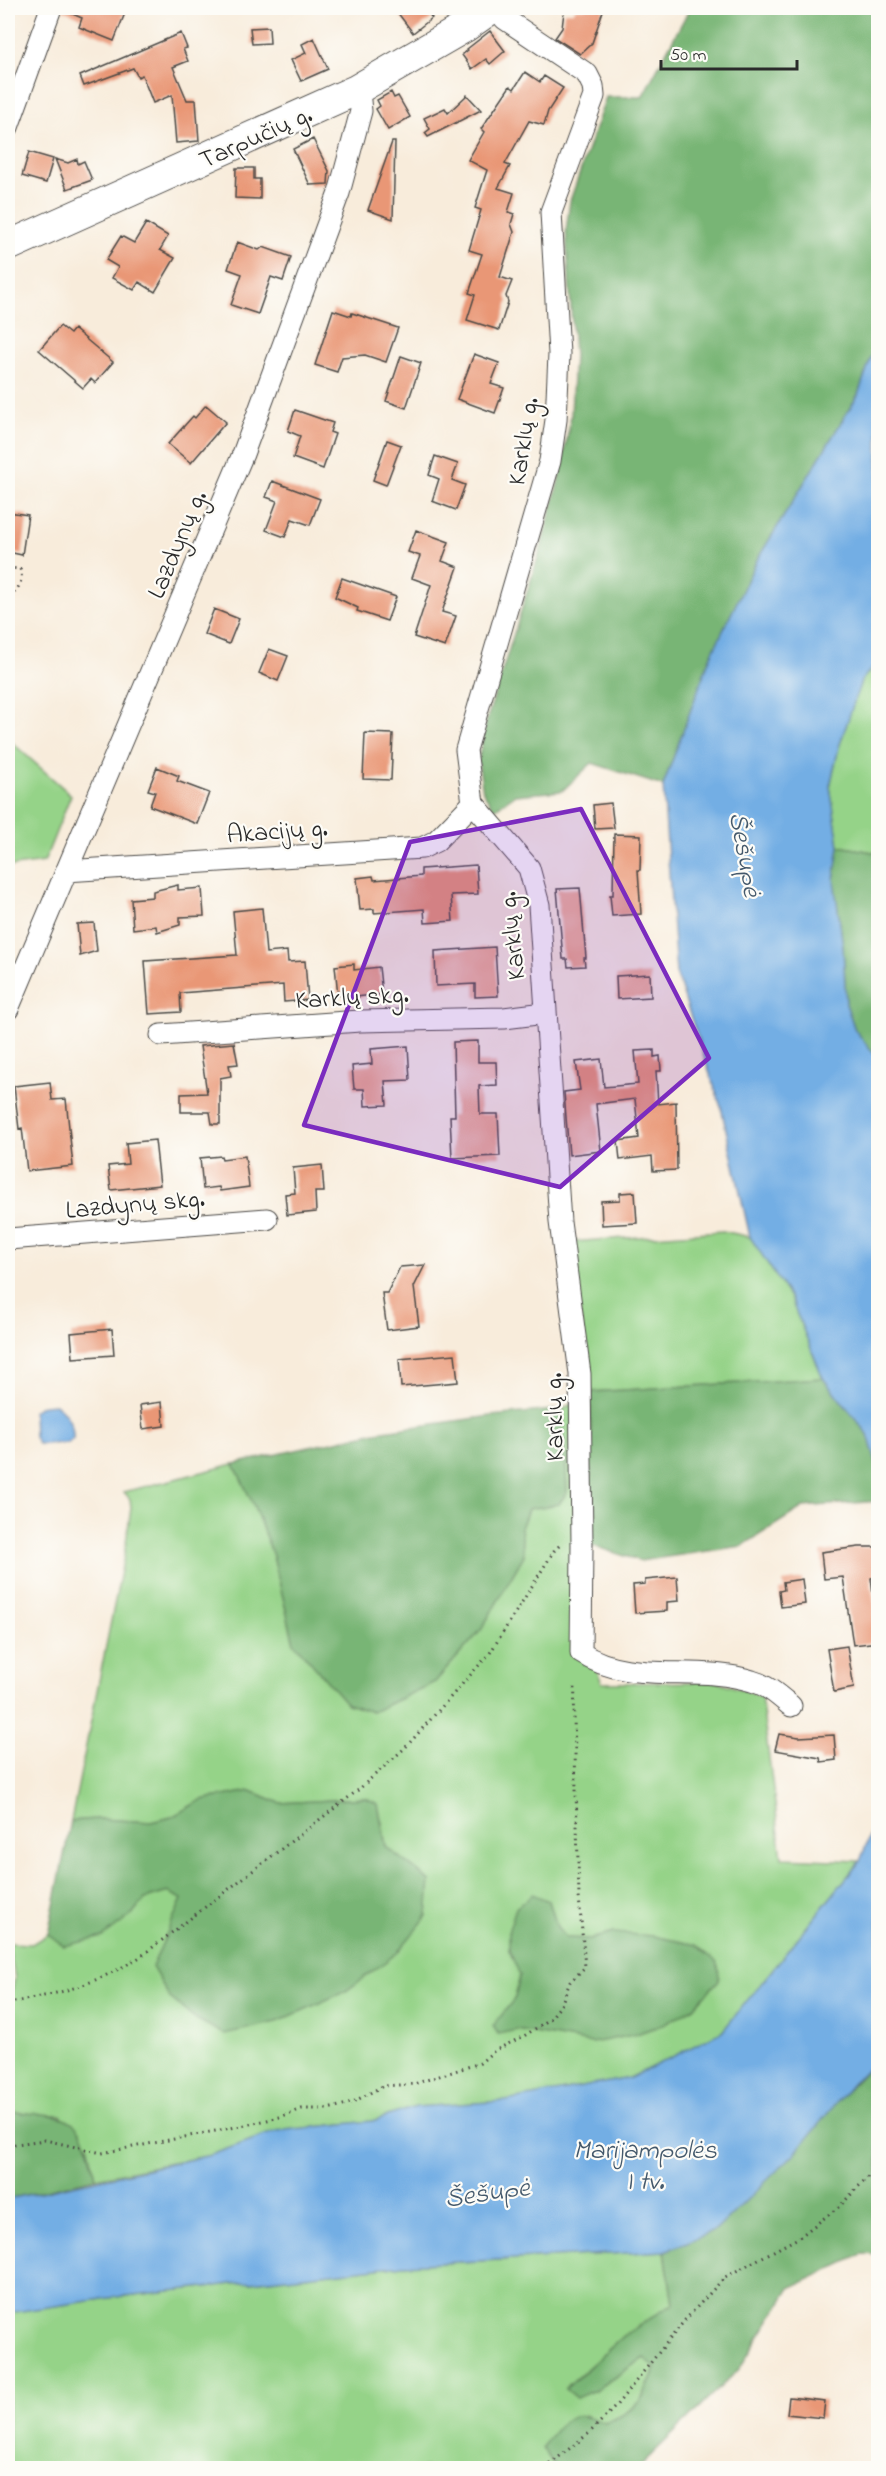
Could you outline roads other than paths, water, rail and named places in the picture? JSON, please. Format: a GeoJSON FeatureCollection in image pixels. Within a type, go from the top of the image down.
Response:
{"type":"FeatureCollection","features":[{"type":"Feature","properties":{"kind":"main road","name":"Tarpučių g."},"geometry":{"type":"LineString","coordinates":[[8,246],[356,90],[494,8]]}},
{"type":"Feature","properties":{"kind":"street"},"geometry":{"type":"LineString","coordinates":[[8,127],[51,8]]}},
{"type":"Feature","properties":{"kind":"street","name":"Karklų g."},"geometry":{"type":"LineString","coordinates":[[494,8],[505,19],[587,74],[593,86],[594,96],[551,212],[559,354],[556,420],[543,491],[466,750],[473,803],[529,868],[539,905],[560,1222],[580,1374],[582,1535],[580,1653],[594,1662],[620,1670],[721,1674],[754,1681],[776,1693],[791,1706]]}},
{"type":"Feature","properties":{"kind":"street","name":"Lazdynų g."},"geometry":{"type":"LineString","coordinates":[[8,1009],[243,454],[339,193],[361,111],[356,90]]}},
{"type":"Feature","properties":{"kind":"street","name":"Akacijų g."},"geometry":{"type":"LineString","coordinates":[[66,871],[422,848],[436,841],[473,803]]}},
{"type":"Feature","properties":{"kind":"street","name":"Karklų skg."},"geometry":{"type":"LineString","coordinates":[[161,1035],[360,1021],[504,1018],[545,1013]]}},
{"type":"Feature","properties":{"kind":"street","name":"Lazdynų skg."},"geometry":{"type":"LineString","coordinates":[[8,1239],[267,1219]]}},
{"type":"Feature","properties":{"kind":"water","name":"Šešupė"},"geometry":{"type":"Polygon","coordinates":[[[878,337],[878,661],[861,681],[839,747],[830,786],[839,846],[834,880],[843,947],[846,1004],[855,1030],[878,1059],[878,1469],[868,1434],[823,1378],[790,1297],[750,1237],[721,1107],[676,973],[663,786],[709,660],[757,560],[858,395],[878,337]]]}},
{"type":"Feature","properties":{"kind":"water"},"geometry":{"type":"Polygon","coordinates":[[[55,1404],[68,1419],[73,1439],[67,1443],[38,1444],[34,1437],[33,1411],[43,1405],[55,1404]]]}},
{"type":"Feature","properties":{"kind":"water","name":"Marijampolės I tv."},"geometry":{"type":"Polygon","coordinates":[[[878,1814],[878,2058],[852,2084],[795,2153],[716,2230],[665,2251],[403,2265],[116,2297],[8,2313],[8,2199],[211,2155],[276,2131],[372,2121],[416,2107],[506,2101],[630,2078],[722,2032],[860,1861],[878,1814]]]}}]}
